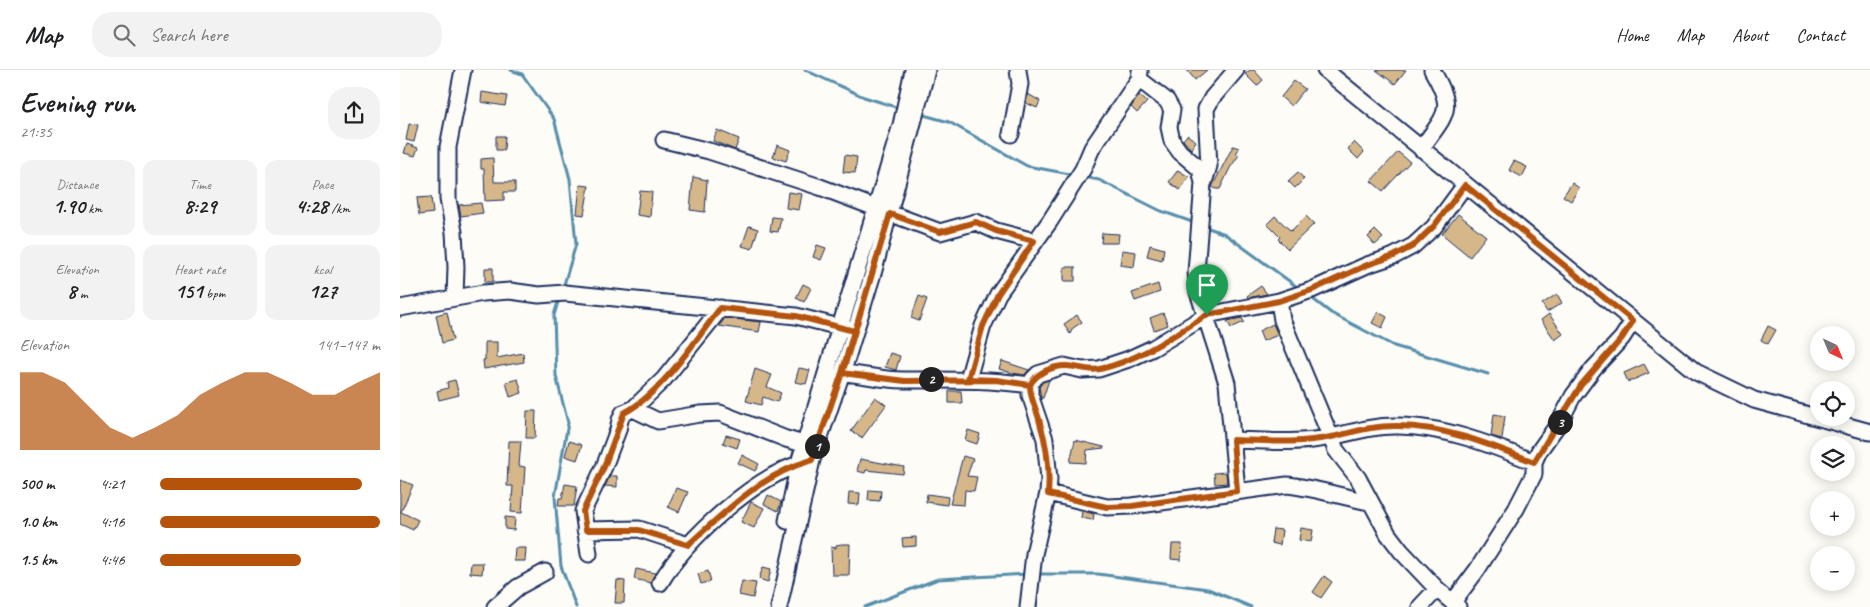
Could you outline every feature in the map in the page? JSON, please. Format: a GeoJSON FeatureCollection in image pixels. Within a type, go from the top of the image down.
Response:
{"type":"FeatureCollection","features":[{"type":"Feature","properties":{"kind":"street"},"geometry":{"type":"LineString","coordinates":[[455,298],[456,267],[454,232],[448,199],[448,148],[464,70]]}},
{"type":"Feature","properties":{"kind":"street"},"geometry":{"type":"LineString","coordinates":[[883,211],[913,70]]}},
{"type":"Feature","properties":{"kind":"street"},"geometry":{"type":"LineString","coordinates":[[769,607],[808,454],[848,330],[927,70]]}},
{"type":"Feature","properties":{"kind":"street"},"geometry":{"type":"LineString","coordinates":[[1011,134],[1020,84],[1018,70]]}},
{"type":"Feature","properties":{"kind":"street"},"geometry":{"type":"LineString","coordinates":[[1236,70],[1212,98],[1206,109],[1209,166],[1203,183],[1196,272],[1198,292],[1207,315],[1227,383],[1237,491]]}},
{"type":"Feature","properties":{"kind":"street"},"geometry":{"type":"LineString","coordinates":[[1325,70],[1696,372],[1754,400],[1870,432]]}},
{"type":"Feature","properties":{"kind":"street"},"geometry":{"type":"LineString","coordinates":[[1422,149],[1446,114],[1448,105],[1432,70]]}},
{"type":"Feature","properties":{"kind":"street"},"geometry":{"type":"LineString","coordinates":[[968,379],[983,326],[998,294],[1050,221],[1083,169],[1092,148],[1139,75],[1168,101],[1172,110],[1169,127],[1172,141],[1180,152],[1200,169],[1203,183]]}},
{"type":"Feature","properties":{"kind":"street"},"geometry":{"type":"LineString","coordinates":[[664,140],[709,151],[940,232],[976,222],[996,231],[1034,241]]}},
{"type":"Feature","properties":{"kind":"street"},"geometry":{"type":"LineString","coordinates":[[1028,607],[1034,554],[1048,494],[1049,478],[1045,439],[1030,396],[1030,385],[1038,374],[1064,366],[1082,370],[1099,369],[1129,359],[1153,348],[1207,315],[1279,301],[1312,290],[1367,265],[1394,256],[1413,246],[1447,212],[1465,185]]}},
{"type":"Feature","properties":{"kind":"street"},"geometry":{"type":"LineString","coordinates":[[400,308],[510,291],[540,295],[565,293],[796,316],[848,330]]}},
{"type":"Feature","properties":{"kind":"street"},"geometry":{"type":"LineString","coordinates":[[1279,301],[1282,320],[1336,450],[1358,478],[1370,502],[1397,545],[1437,589],[1455,604],[1516,508],[1534,474],[1534,462],[1581,385],[1622,338],[1633,321]]}},
{"type":"Feature","properties":{"kind":"street"},"geometry":{"type":"LineString","coordinates":[[589,554],[583,511],[604,467],[620,420],[624,413],[633,409],[664,379],[720,308]]}},
{"type":"Feature","properties":{"kind":"street"},"geometry":{"type":"LineString","coordinates":[[779,607],[808,454],[842,373],[848,330]]}},
{"type":"Feature","properties":{"kind":"street"},"geometry":{"type":"LineString","coordinates":[[842,373],[905,381],[968,379],[996,380],[1030,385]]}},
{"type":"Feature","properties":{"kind":"street"},"geometry":{"type":"LineString","coordinates":[[633,409],[658,421],[700,414],[720,413],[786,440],[808,454]]}},
{"type":"Feature","properties":{"kind":"street"},"geometry":{"type":"LineString","coordinates":[[1233,440],[1293,441],[1330,437],[1358,429],[1406,427],[1464,437],[1534,462]]}},
{"type":"Feature","properties":{"kind":"street"},"geometry":{"type":"LineString","coordinates":[[660,583],[672,564],[688,545],[743,496],[808,454]]}},
{"type":"Feature","properties":{"kind":"street"},"geometry":{"type":"LineString","coordinates":[[1048,494],[1107,507],[1132,506],[1287,485],[1309,487],[1335,496],[1370,502]]}},
{"type":"Feature","properties":{"kind":"street"},"geometry":{"type":"LineString","coordinates":[[586,530],[639,530],[688,545]]}},
{"type":"Feature","properties":{"kind":"street"},"geometry":{"type":"LineString","coordinates":[[495,607],[518,587],[545,572]]}},
{"type":"Feature","properties":{"kind":"street"},"geometry":{"type":"LineString","coordinates":[[1420,607],[1437,589]]}},
{"type":"Feature","properties":{"kind":"building"},"geometry":{"type":"Polygon","coordinates":[[[1187,70],[1207,70],[1195,80],[1187,70]]]}},
{"type":"Feature","properties":{"kind":"building"},"geometry":{"type":"Polygon","coordinates":[[[1250,70],[1254,70],[1263,80],[1257,86],[1245,74],[1250,70]]]}},
{"type":"Feature","properties":{"kind":"building"},"geometry":{"type":"Polygon","coordinates":[[[1376,70],[1406,70],[1395,84],[1376,70]]]}},
{"type":"Feature","properties":{"kind":"building"},"geometry":{"type":"Polygon","coordinates":[[[1294,81],[1305,89],[1291,106],[1281,97],[1294,81]]]}},
{"type":"Feature","properties":{"kind":"building"},"geometry":{"type":"Polygon","coordinates":[[[482,92],[507,96],[505,106],[481,102],[482,92]]]}},
{"type":"Feature","properties":{"kind":"building"},"geometry":{"type":"Polygon","coordinates":[[[1028,94],[1040,101],[1037,108],[1026,103],[1028,94]]]}},
{"type":"Feature","properties":{"kind":"building"},"geometry":{"type":"Polygon","coordinates":[[[1139,95],[1147,102],[1137,113],[1131,107],[1139,95]]]}},
{"type":"Feature","properties":{"kind":"building"},"geometry":{"type":"Polygon","coordinates":[[[409,124],[418,125],[414,142],[406,140],[409,124]]]}},
{"type":"Feature","properties":{"kind":"building"},"geometry":{"type":"Polygon","coordinates":[[[717,130],[739,139],[735,150],[713,141],[717,130]]]}},
{"type":"Feature","properties":{"kind":"building"},"geometry":{"type":"Polygon","coordinates":[[[1187,135],[1196,141],[1191,149],[1183,140],[1187,135]]]}},
{"type":"Feature","properties":{"kind":"building"},"geometry":{"type":"Polygon","coordinates":[[[496,136],[505,136],[504,150],[496,150],[496,136]]]}},
{"type":"Feature","properties":{"kind":"building"},"geometry":{"type":"Polygon","coordinates":[[[1354,142],[1364,152],[1358,159],[1348,149],[1354,142]]]}},
{"type":"Feature","properties":{"kind":"building"},"geometry":{"type":"Polygon","coordinates":[[[407,144],[418,148],[415,156],[404,153],[407,144]]]}},
{"type":"Feature","properties":{"kind":"building"},"geometry":{"type":"Polygon","coordinates":[[[777,145],[790,150],[786,161],[773,157],[777,145]]]}},
{"type":"Feature","properties":{"kind":"building"},"geometry":{"type":"Polygon","coordinates":[[[1233,146],[1239,148],[1236,154],[1239,155],[1230,168],[1220,189],[1216,189],[1212,187],[1233,146]]]}},
{"type":"Feature","properties":{"kind":"building"},"geometry":{"type":"Polygon","coordinates":[[[1398,152],[1410,162],[1383,191],[1371,181],[1398,152]]]}},
{"type":"Feature","properties":{"kind":"building"},"geometry":{"type":"Polygon","coordinates":[[[845,155],[857,157],[855,173],[843,172],[845,155]]]}},
{"type":"Feature","properties":{"kind":"building"},"geometry":{"type":"Polygon","coordinates":[[[493,158],[494,182],[515,182],[515,192],[504,192],[504,200],[485,201],[484,169],[481,169],[481,159],[493,158]]]}},
{"type":"Feature","properties":{"kind":"building"},"geometry":{"type":"Polygon","coordinates":[[[1514,161],[1527,167],[1522,177],[1509,170],[1514,161]]]}},
{"type":"Feature","properties":{"kind":"building"},"geometry":{"type":"Polygon","coordinates":[[[1178,170],[1189,177],[1180,190],[1169,182],[1178,170]]]}},
{"type":"Feature","properties":{"kind":"building"},"geometry":{"type":"Polygon","coordinates":[[[1298,172],[1304,179],[1295,188],[1288,181],[1298,172]]]}},
{"type":"Feature","properties":{"kind":"building"},"geometry":{"type":"Polygon","coordinates":[[[693,177],[707,180],[705,212],[690,210],[693,177]]]}},
{"type":"Feature","properties":{"kind":"building"},"geometry":{"type":"Polygon","coordinates":[[[1572,183],[1579,188],[1571,201],[1563,196],[1572,183]]]}},
{"type":"Feature","properties":{"kind":"building"},"geometry":{"type":"Polygon","coordinates":[[[580,185],[589,186],[584,215],[577,214],[580,185]]]}},
{"type":"Feature","properties":{"kind":"building"},"geometry":{"type":"Polygon","coordinates":[[[640,191],[652,192],[650,217],[637,215],[640,191]]]}},
{"type":"Feature","properties":{"kind":"building"},"geometry":{"type":"Polygon","coordinates":[[[788,192],[802,194],[799,210],[786,208],[788,192]]]}},
{"type":"Feature","properties":{"kind":"building"},"geometry":{"type":"Polygon","coordinates":[[[431,197],[433,213],[419,215],[417,198],[431,197]]]}},
{"type":"Feature","properties":{"kind":"building"},"geometry":{"type":"Polygon","coordinates":[[[481,203],[483,213],[461,216],[459,205],[481,203]]]}},
{"type":"Feature","properties":{"kind":"building"},"geometry":{"type":"Polygon","coordinates":[[[1458,214],[1486,236],[1470,257],[1442,234],[1458,214]]]}},
{"type":"Feature","properties":{"kind":"building"},"geometry":{"type":"Polygon","coordinates":[[[1275,216],[1291,231],[1306,216],[1314,224],[1288,249],[1278,239],[1280,237],[1267,224],[1275,216]]]}},
{"type":"Feature","properties":{"kind":"building"},"geometry":{"type":"Polygon","coordinates":[[[772,217],[781,218],[778,232],[770,231],[772,217]]]}},
{"type":"Feature","properties":{"kind":"building"},"geometry":{"type":"Polygon","coordinates":[[[749,226],[758,229],[752,249],[742,246],[749,226]]]}},
{"type":"Feature","properties":{"kind":"building"},"geometry":{"type":"Polygon","coordinates":[[[1375,230],[1383,238],[1375,245],[1368,237],[1375,230]]]}},
{"type":"Feature","properties":{"kind":"building"},"geometry":{"type":"Polygon","coordinates":[[[1102,233],[1119,234],[1118,243],[1101,243],[1102,233]]]}},
{"type":"Feature","properties":{"kind":"building"},"geometry":{"type":"Polygon","coordinates":[[[817,245],[826,248],[821,260],[813,257],[817,245]]]}},
{"type":"Feature","properties":{"kind":"building"},"geometry":{"type":"Polygon","coordinates":[[[1150,245],[1164,249],[1162,260],[1147,256],[1150,245]]]}},
{"type":"Feature","properties":{"kind":"building"},"geometry":{"type":"Polygon","coordinates":[[[1122,250],[1136,252],[1134,267],[1120,265],[1122,250]]]}},
{"type":"Feature","properties":{"kind":"building"},"geometry":{"type":"Polygon","coordinates":[[[1064,267],[1075,267],[1075,281],[1064,281],[1064,267]]]}},
{"type":"Feature","properties":{"kind":"building"},"geometry":{"type":"Polygon","coordinates":[[[485,268],[493,268],[493,282],[485,282],[485,268]]]}},
{"type":"Feature","properties":{"kind":"building"},"geometry":{"type":"Polygon","coordinates":[[[803,284],[811,288],[804,302],[796,298],[803,284]]]}},
{"type":"Feature","properties":{"kind":"building"},"geometry":{"type":"Polygon","coordinates":[[[1158,284],[1160,292],[1135,301],[1132,293],[1158,284]]]}},
{"type":"Feature","properties":{"kind":"building"},"geometry":{"type":"Polygon","coordinates":[[[1212,286],[1217,299],[1211,301],[1207,288],[1212,286]]]}},
{"type":"Feature","properties":{"kind":"building"},"geometry":{"type":"Polygon","coordinates":[[[1261,286],[1267,294],[1248,298],[1247,296],[1261,286]]]}},
{"type":"Feature","properties":{"kind":"building"},"geometry":{"type":"Polygon","coordinates":[[[1557,294],[1562,303],[1547,312],[1542,304],[1557,294]]]}},
{"type":"Feature","properties":{"kind":"building"},"geometry":{"type":"Polygon","coordinates":[[[919,296],[927,299],[919,321],[911,318],[919,296]]]}},
{"type":"Feature","properties":{"kind":"building"},"geometry":{"type":"Polygon","coordinates":[[[447,312],[453,340],[442,343],[436,315],[447,312]]]}},
{"type":"Feature","properties":{"kind":"building"},"geometry":{"type":"Polygon","coordinates":[[[1378,312],[1387,317],[1382,328],[1372,323],[1378,312]]]}},
{"type":"Feature","properties":{"kind":"building"},"geometry":{"type":"Polygon","coordinates":[[[1163,313],[1168,325],[1154,330],[1150,318],[1163,313]]]}},
{"type":"Feature","properties":{"kind":"building"},"geometry":{"type":"Polygon","coordinates":[[[1549,314],[1563,334],[1555,340],[1541,320],[1549,314]]]}},
{"type":"Feature","properties":{"kind":"building"},"geometry":{"type":"Polygon","coordinates":[[[1077,315],[1082,322],[1073,328],[1070,334],[1064,324],[1077,315]]]}},
{"type":"Feature","properties":{"kind":"building"},"geometry":{"type":"Polygon","coordinates":[[[725,318],[761,322],[759,332],[719,326],[725,318]]]}},
{"type":"Feature","properties":{"kind":"building"},"geometry":{"type":"Polygon","coordinates":[[[1242,318],[1244,322],[1231,328],[1227,321],[1242,318]]]}},
{"type":"Feature","properties":{"kind":"building"},"geometry":{"type":"Polygon","coordinates":[[[1273,324],[1278,335],[1263,341],[1259,331],[1273,324]]]}},
{"type":"Feature","properties":{"kind":"building"},"geometry":{"type":"Polygon","coordinates":[[[1768,326],[1776,330],[1768,344],[1761,340],[1768,326]]]}},
{"type":"Feature","properties":{"kind":"building"},"geometry":{"type":"Polygon","coordinates":[[[485,342],[497,342],[497,358],[523,353],[524,362],[484,369],[485,342]]]}},
{"type":"Feature","properties":{"kind":"building"},"geometry":{"type":"Polygon","coordinates":[[[890,353],[900,356],[896,370],[885,367],[890,353]]]}},
{"type":"Feature","properties":{"kind":"building"},"geometry":{"type":"Polygon","coordinates":[[[1002,361],[1029,370],[1025,375],[999,369],[1002,361]]]}},
{"type":"Feature","properties":{"kind":"building"},"geometry":{"type":"Polygon","coordinates":[[[1644,364],[1649,373],[1628,382],[1624,373],[1644,364]]]}},
{"type":"Feature","properties":{"kind":"building"},"geometry":{"type":"Polygon","coordinates":[[[799,368],[810,370],[806,384],[795,382],[799,368]]]}},
{"type":"Feature","properties":{"kind":"building"},"geometry":{"type":"Polygon","coordinates":[[[755,369],[772,375],[767,387],[781,393],[777,402],[763,397],[761,405],[746,401],[755,369]]]}},
{"type":"Feature","properties":{"kind":"building"},"geometry":{"type":"Polygon","coordinates":[[[518,379],[522,393],[510,397],[506,382],[518,379]]]}},
{"type":"Feature","properties":{"kind":"building"},"geometry":{"type":"Polygon","coordinates":[[[455,380],[459,395],[439,400],[437,391],[448,388],[447,382],[455,380]]]}},
{"type":"Feature","properties":{"kind":"building"},"geometry":{"type":"Polygon","coordinates":[[[1049,380],[1043,398],[1041,398],[1039,387],[1043,382],[1049,380]]]}},
{"type":"Feature","properties":{"kind":"building"},"geometry":{"type":"Polygon","coordinates":[[[949,391],[961,391],[962,403],[949,403],[949,391]]]}},
{"type":"Feature","properties":{"kind":"building"},"geometry":{"type":"Polygon","coordinates":[[[875,397],[886,405],[862,438],[851,431],[875,397]]]}},
{"type":"Feature","properties":{"kind":"building"},"geometry":{"type":"Polygon","coordinates":[[[527,411],[536,411],[535,438],[526,438],[527,411]]]}},
{"type":"Feature","properties":{"kind":"building"},"geometry":{"type":"Polygon","coordinates":[[[1494,414],[1505,416],[1502,439],[1491,436],[1494,414]]]}},
{"type":"Feature","properties":{"kind":"building"},"geometry":{"type":"Polygon","coordinates":[[[968,430],[980,434],[977,444],[965,440],[968,430]]]}},
{"type":"Feature","properties":{"kind":"building"},"geometry":{"type":"Polygon","coordinates":[[[726,435],[740,439],[737,448],[723,443],[726,435]]]}},
{"type":"Feature","properties":{"kind":"building"},"geometry":{"type":"Polygon","coordinates":[[[1075,440],[1104,448],[1087,450],[1086,463],[1070,462],[1075,440]]]}},
{"type":"Feature","properties":{"kind":"building"},"geometry":{"type":"Polygon","coordinates":[[[509,441],[521,441],[519,466],[525,467],[522,513],[511,512],[513,486],[507,486],[509,441]]]}},
{"type":"Feature","properties":{"kind":"building"},"geometry":{"type":"Polygon","coordinates":[[[569,441],[582,445],[577,460],[565,456],[569,441]]]}},
{"type":"Feature","properties":{"kind":"building"},"geometry":{"type":"Polygon","coordinates":[[[742,455],[759,464],[755,471],[738,463],[742,455]]]}},
{"type":"Feature","properties":{"kind":"building"},"geometry":{"type":"Polygon","coordinates":[[[963,456],[973,459],[967,476],[977,477],[974,491],[965,490],[964,505],[950,504],[963,456]]]}},
{"type":"Feature","properties":{"kind":"building"},"geometry":{"type":"Polygon","coordinates":[[[860,459],[904,467],[903,474],[866,470],[865,473],[857,471],[860,459]]]}},
{"type":"Feature","properties":{"kind":"building"},"geometry":{"type":"Polygon","coordinates":[[[1226,472],[1227,483],[1215,484],[1214,473],[1226,472]]]}},
{"type":"Feature","properties":{"kind":"building"},"geometry":{"type":"Polygon","coordinates":[[[610,476],[617,476],[617,487],[605,486],[610,476]]]}},
{"type":"Feature","properties":{"kind":"building"},"geometry":{"type":"Polygon","coordinates":[[[400,480],[413,485],[401,512],[418,520],[413,530],[400,524],[400,480]]]}},
{"type":"Feature","properties":{"kind":"building"},"geometry":{"type":"Polygon","coordinates":[[[565,484],[577,486],[574,506],[558,506],[565,484]]]}},
{"type":"Feature","properties":{"kind":"building"},"geometry":{"type":"Polygon","coordinates":[[[676,488],[688,492],[679,512],[668,507],[676,488]]]}},
{"type":"Feature","properties":{"kind":"building"},"geometry":{"type":"Polygon","coordinates":[[[869,490],[881,491],[880,501],[868,500],[869,490]]]}},
{"type":"Feature","properties":{"kind":"building"},"geometry":{"type":"Polygon","coordinates":[[[849,492],[860,493],[859,505],[848,504],[849,492]]]}},
{"type":"Feature","properties":{"kind":"building"},"geometry":{"type":"Polygon","coordinates":[[[927,494],[948,497],[947,505],[926,502],[927,494]]]}},
{"type":"Feature","properties":{"kind":"building"},"geometry":{"type":"Polygon","coordinates":[[[768,495],[781,502],[778,511],[764,504],[768,495]]]}},
{"type":"Feature","properties":{"kind":"building"},"geometry":{"type":"Polygon","coordinates":[[[751,502],[764,508],[754,528],[741,522],[751,502]]]}},
{"type":"Feature","properties":{"kind":"building"},"geometry":{"type":"Polygon","coordinates":[[[1082,511],[1094,514],[1093,520],[1081,518],[1082,511]]]}},
{"type":"Feature","properties":{"kind":"building"},"geometry":{"type":"Polygon","coordinates":[[[505,517],[515,518],[514,530],[505,529],[505,517]]]}},
{"type":"Feature","properties":{"kind":"building"},"geometry":{"type":"Polygon","coordinates":[[[1301,528],[1313,530],[1311,542],[1299,540],[1301,528]]]}},
{"type":"Feature","properties":{"kind":"building"},"geometry":{"type":"Polygon","coordinates":[[[1273,529],[1282,530],[1280,545],[1271,543],[1273,529]]]}},
{"type":"Feature","properties":{"kind":"building"},"geometry":{"type":"Polygon","coordinates":[[[916,537],[916,546],[903,547],[902,538],[916,537]]]}},
{"type":"Feature","properties":{"kind":"building"},"geometry":{"type":"Polygon","coordinates":[[[850,544],[849,575],[832,575],[831,547],[836,548],[836,545],[850,544]]]}},
{"type":"Feature","properties":{"kind":"building"},"geometry":{"type":"Polygon","coordinates":[[[1172,544],[1182,544],[1181,560],[1171,559],[1172,544]]]}},
{"type":"Feature","properties":{"kind":"building"},"geometry":{"type":"Polygon","coordinates":[[[515,548],[526,548],[525,561],[514,561],[515,548]]]}},
{"type":"Feature","properties":{"kind":"building"},"geometry":{"type":"Polygon","coordinates":[[[471,563],[483,563],[482,574],[470,573],[471,563]]]}},
{"type":"Feature","properties":{"kind":"building"},"geometry":{"type":"Polygon","coordinates":[[[763,567],[771,569],[768,582],[759,579],[763,567]]]}},
{"type":"Feature","properties":{"kind":"building"},"geometry":{"type":"Polygon","coordinates":[[[636,569],[655,573],[651,583],[634,579],[636,569]]]}},
{"type":"Feature","properties":{"kind":"building"},"geometry":{"type":"Polygon","coordinates":[[[708,571],[711,581],[701,584],[698,574],[708,571]]]}},
{"type":"Feature","properties":{"kind":"building"},"geometry":{"type":"Polygon","coordinates":[[[1324,576],[1332,582],[1321,598],[1313,592],[1324,576]]]}},
{"type":"Feature","properties":{"kind":"building"},"geometry":{"type":"Polygon","coordinates":[[[617,580],[625,581],[624,603],[615,603],[617,580]]]}},
{"type":"Feature","properties":{"kind":"building"},"geometry":{"type":"Polygon","coordinates":[[[742,581],[756,583],[753,598],[739,595],[742,581]]]}},
{"type":"Feature","properties":{"kind":"waterway"},"geometry":{"type":"LineString","coordinates":[[511,70],[522,74],[554,119],[570,179],[576,244],[563,288]]}},
{"type":"Feature","properties":{"kind":"waterway"},"geometry":{"type":"LineString","coordinates":[[805,70],[864,97],[899,108]]}},
{"type":"Feature","properties":{"kind":"waterway"},"geometry":{"type":"LineString","coordinates":[[920,114],[949,122],[1027,166],[1075,175]]}},
{"type":"Feature","properties":{"kind":"waterway"},"geometry":{"type":"LineString","coordinates":[[1084,177],[1099,180],[1161,211],[1195,223]]}},
{"type":"Feature","properties":{"kind":"waterway"},"geometry":{"type":"LineString","coordinates":[[1203,226],[1225,234],[1300,289]]}},
{"type":"Feature","properties":{"kind":"waterway"},"geometry":{"type":"LineString","coordinates":[[1309,296],[1331,313],[1394,346],[1488,374]]}},
{"type":"Feature","properties":{"kind":"waterway"},"geometry":{"type":"LineString","coordinates":[[559,299],[554,315],[556,376],[568,423],[555,497],[561,566],[576,607]]}},
{"type":"Feature","properties":{"kind":"waterway"},"geometry":{"type":"LineString","coordinates":[[865,607],[938,579],[1027,574]]}},
{"type":"Feature","properties":{"kind":"waterway"},"geometry":{"type":"LineString","coordinates":[[1036,574],[1098,574],[1208,589],[1251,607]]}},
{"type":"Feature","properties":{"kind":"route"},"geometry":{"type":"LineString","coordinates":[[1207,315],[1153,348],[1129,359],[1099,369],[1082,370],[1064,366],[1038,374],[1030,385],[996,380],[968,379],[983,326],[998,294],[1016,271],[1034,241],[996,231],[976,222],[952,231],[940,232],[890,214],[846,361],[812,460],[790,466],[743,496],[688,545],[674,539],[639,530],[620,528],[586,530],[583,511],[590,492],[604,467],[624,413],[633,409],[664,379],[720,308],[796,316],[854,331],[846,361],[842,373],[863,374],[905,381],[968,379],[996,380],[1030,385],[1032,404],[1040,419],[1045,439],[1049,478],[1048,494],[1107,507],[1132,506],[1156,501],[1237,491],[1233,440],[1293,441],[1330,437],[1358,429],[1396,426],[1464,437],[1508,451],[1534,462],[1559,423],[1573,396],[1594,369],[1610,353],[1633,321],[1546,248],[1465,185],[1447,212],[1434,226],[1413,246],[1394,256],[1346,273],[1312,290],[1279,301],[1207,315]]}}]}
